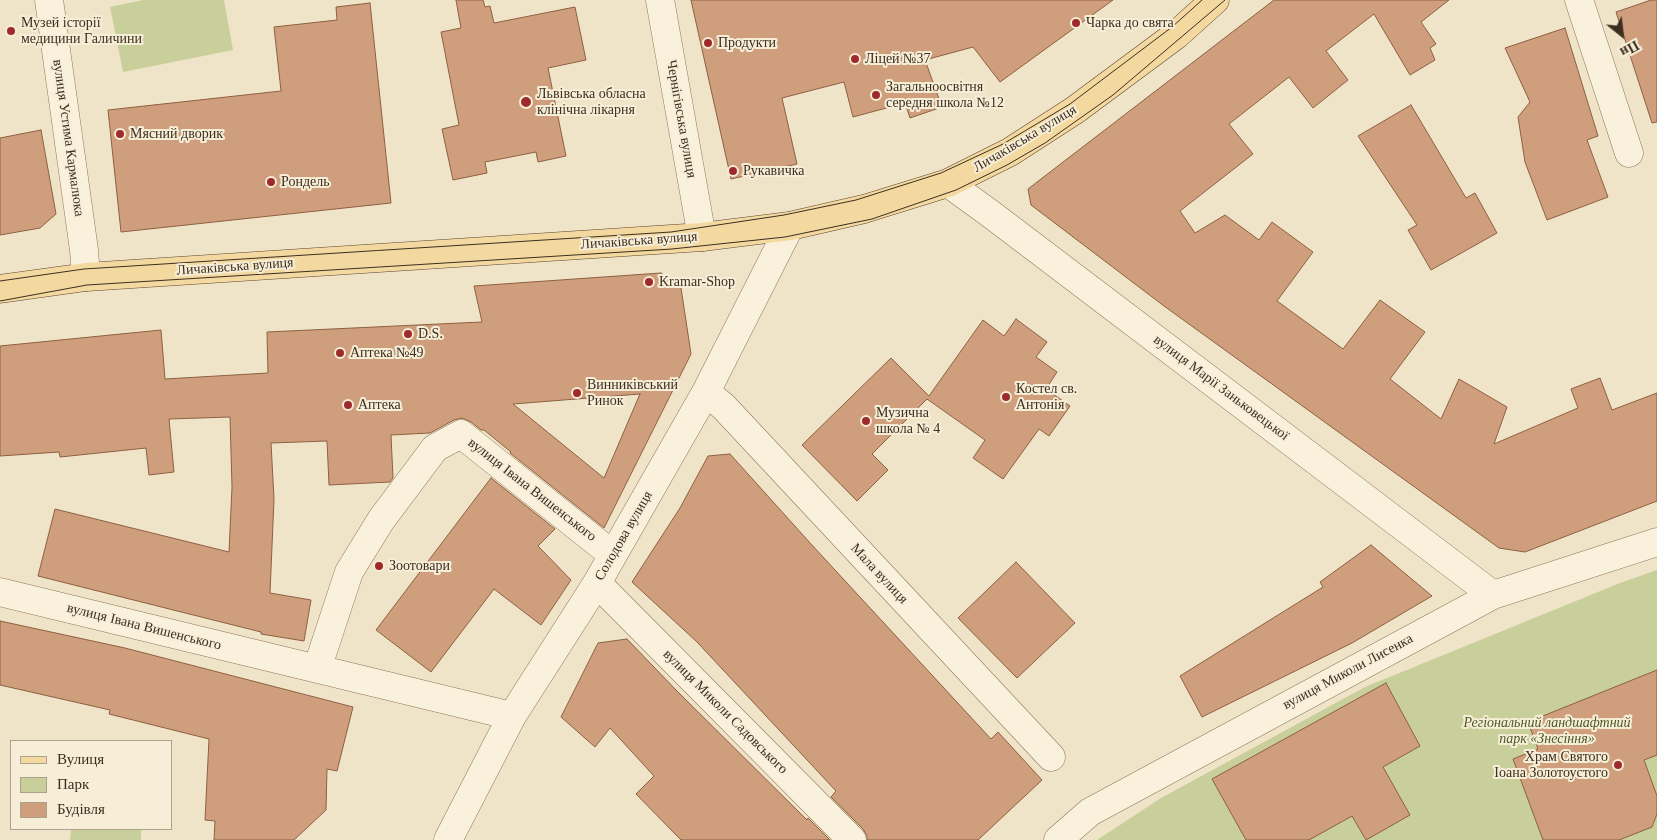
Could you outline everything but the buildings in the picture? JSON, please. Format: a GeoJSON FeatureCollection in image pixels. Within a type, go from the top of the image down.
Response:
{"type":"FeatureCollection","features":[{"type":"Feature","properties":{"kind":"main road","name":"Личаківська вулиця"},"geometry":{"type":"LineString","coordinates":[[0,288],[86,277],[702,237],[790,226],[864,209],[948,183],[1010,152],[1075,110],[1176,35],[1216,0]]}},
{"type":"Feature","properties":{"kind":"street","name":"вулиця Устима Кармалюка"},"geometry":{"type":"LineString","coordinates":[[49,0],[86,277]]}},
{"type":"Feature","properties":{"kind":"street","name":"Чернігівська вулиця"},"geometry":{"type":"LineString","coordinates":[[660,0],[702,237]]}},
{"type":"Feature","properties":{"kind":"street"},"geometry":{"type":"LineString","coordinates":[[1579,0],[1629,153]]}},
{"type":"Feature","properties":{"kind":"street","name":"вулиця Марії Заньковецької"},"geometry":{"type":"LineString","coordinates":[[948,183],[1008,226],[1492,595]]}},
{"type":"Feature","properties":{"kind":"street","name":"Солодова вулиця"},"geometry":{"type":"LineString","coordinates":[[448,840],[512,716],[597,583],[706,392],[790,226]]}},
{"type":"Feature","properties":{"kind":"street","name":"Мала вулиця"},"geometry":{"type":"LineString","coordinates":[[706,392],[724,408],[1051,757]]}},
{"type":"Feature","properties":{"kind":"street","name":"вулиця Івана Вишенського"},"geometry":{"type":"LineString","coordinates":[[317,669],[349,572],[381,520],[435,448],[461,434],[613,554]]}},
{"type":"Feature","properties":{"kind":"street","name":"вулиця Миколи Лисенка"},"geometry":{"type":"LineString","coordinates":[[1058,840],[1090,812],[1492,595],[1657,542]]}},
{"type":"Feature","properties":{"kind":"street","name":"вулиця Миколи Садовського"},"geometry":{"type":"LineString","coordinates":[[597,583],[852,840]]}},
{"type":"Feature","properties":{"kind":"street","name":"вулиця Івана Вишенського"},"geometry":{"type":"LineString","coordinates":[[0,592],[512,716]]}},
{"type":"Feature","properties":{"kind":"green space"},"geometry":{"type":"Polygon","coordinates":[[[143,0],[224,0],[233,50],[123,72],[110,7],[143,0]]]}},
{"type":"Feature","properties":{"kind":"green space","name":"Регіональний ландшафтний парк «Знесіння»"},"geometry":{"type":"Polygon","coordinates":[[[1657,570],[1657,840],[1097,840],[1161,798],[1365,687],[1620,583],[1657,570]]]}},
{"type":"Feature","properties":{"kind":"green space"},"geometry":{"type":"Polygon","coordinates":[[[71,830],[141,830],[141,840],[70,840],[71,830]]]}},
{"type":"Feature","properties":{"kind":"tram line"},"geometry":{"type":"LineString","coordinates":[[0,281],[84,269],[671,232],[784,215],[856,200],[941,173],[1003,144],[1070,104],[1172,27],[1202,0]]}},
{"type":"Feature","properties":{"kind":"tram line"},"geometry":{"type":"LineString","coordinates":[[0,301],[87,285],[672,249],[785,237],[872,219],[956,190],[1007,165],[1045,143],[1113,95],[1225,0]]}},
{"type":"Feature","properties":{"kind":"place","name":"Чарка до свята"},"geometry":{"type":"Point","coordinates":[1076,23]}},
{"type":"Feature","properties":{"kind":"place","name":"Музей історії медицини Галичини"},"geometry":{"type":"Point","coordinates":[11,31]}},
{"type":"Feature","properties":{"kind":"place","name":"Продукти"},"geometry":{"type":"Point","coordinates":[708,43]}},
{"type":"Feature","properties":{"kind":"place","name":"Ліцей №37"},"geometry":{"type":"Point","coordinates":[855,59]}},
{"type":"Feature","properties":{"kind":"place","name":"Загальноосвітня середня школа №12"},"geometry":{"type":"Point","coordinates":[876,95]}},
{"type":"Feature","properties":{"kind":"place","name":"Львівська обласна клінічна лікарня"},"geometry":{"type":"Point","coordinates":[526,102]}},
{"type":"Feature","properties":{"kind":"place","name":"Мясний дворик"},"geometry":{"type":"Point","coordinates":[120,134]}},
{"type":"Feature","properties":{"kind":"place","name":"Рукавичка"},"geometry":{"type":"Point","coordinates":[733,171]}},
{"type":"Feature","properties":{"kind":"place","name":"Рондель"},"geometry":{"type":"Point","coordinates":[271,182]}},
{"type":"Feature","properties":{"kind":"place","name":"Kramar-Shop"},"geometry":{"type":"Point","coordinates":[649,282]}},
{"type":"Feature","properties":{"kind":"place","name":"D.S."},"geometry":{"type":"Point","coordinates":[408,334]}},
{"type":"Feature","properties":{"kind":"place","name":"Аптека №49"},"geometry":{"type":"Point","coordinates":[340,353]}},
{"type":"Feature","properties":{"kind":"place","name":"Винниківський Ринок"},"geometry":{"type":"Point","coordinates":[577,393]}},
{"type":"Feature","properties":{"kind":"place","name":"Костел св. Антонія"},"geometry":{"type":"Point","coordinates":[1006,397]}},
{"type":"Feature","properties":{"kind":"place","name":"Аптека"},"geometry":{"type":"Point","coordinates":[348,405]}},
{"type":"Feature","properties":{"kind":"place","name":"Музична школа № 4"},"geometry":{"type":"Point","coordinates":[866,421]}},
{"type":"Feature","properties":{"kind":"place","name":"Зоотовари"},"geometry":{"type":"Point","coordinates":[379,566]}},
{"type":"Feature","properties":{"kind":"place","name":"Храм Святого Іоана Золотоустого"},"geometry":{"type":"Point","coordinates":[1618,765]}}]}
